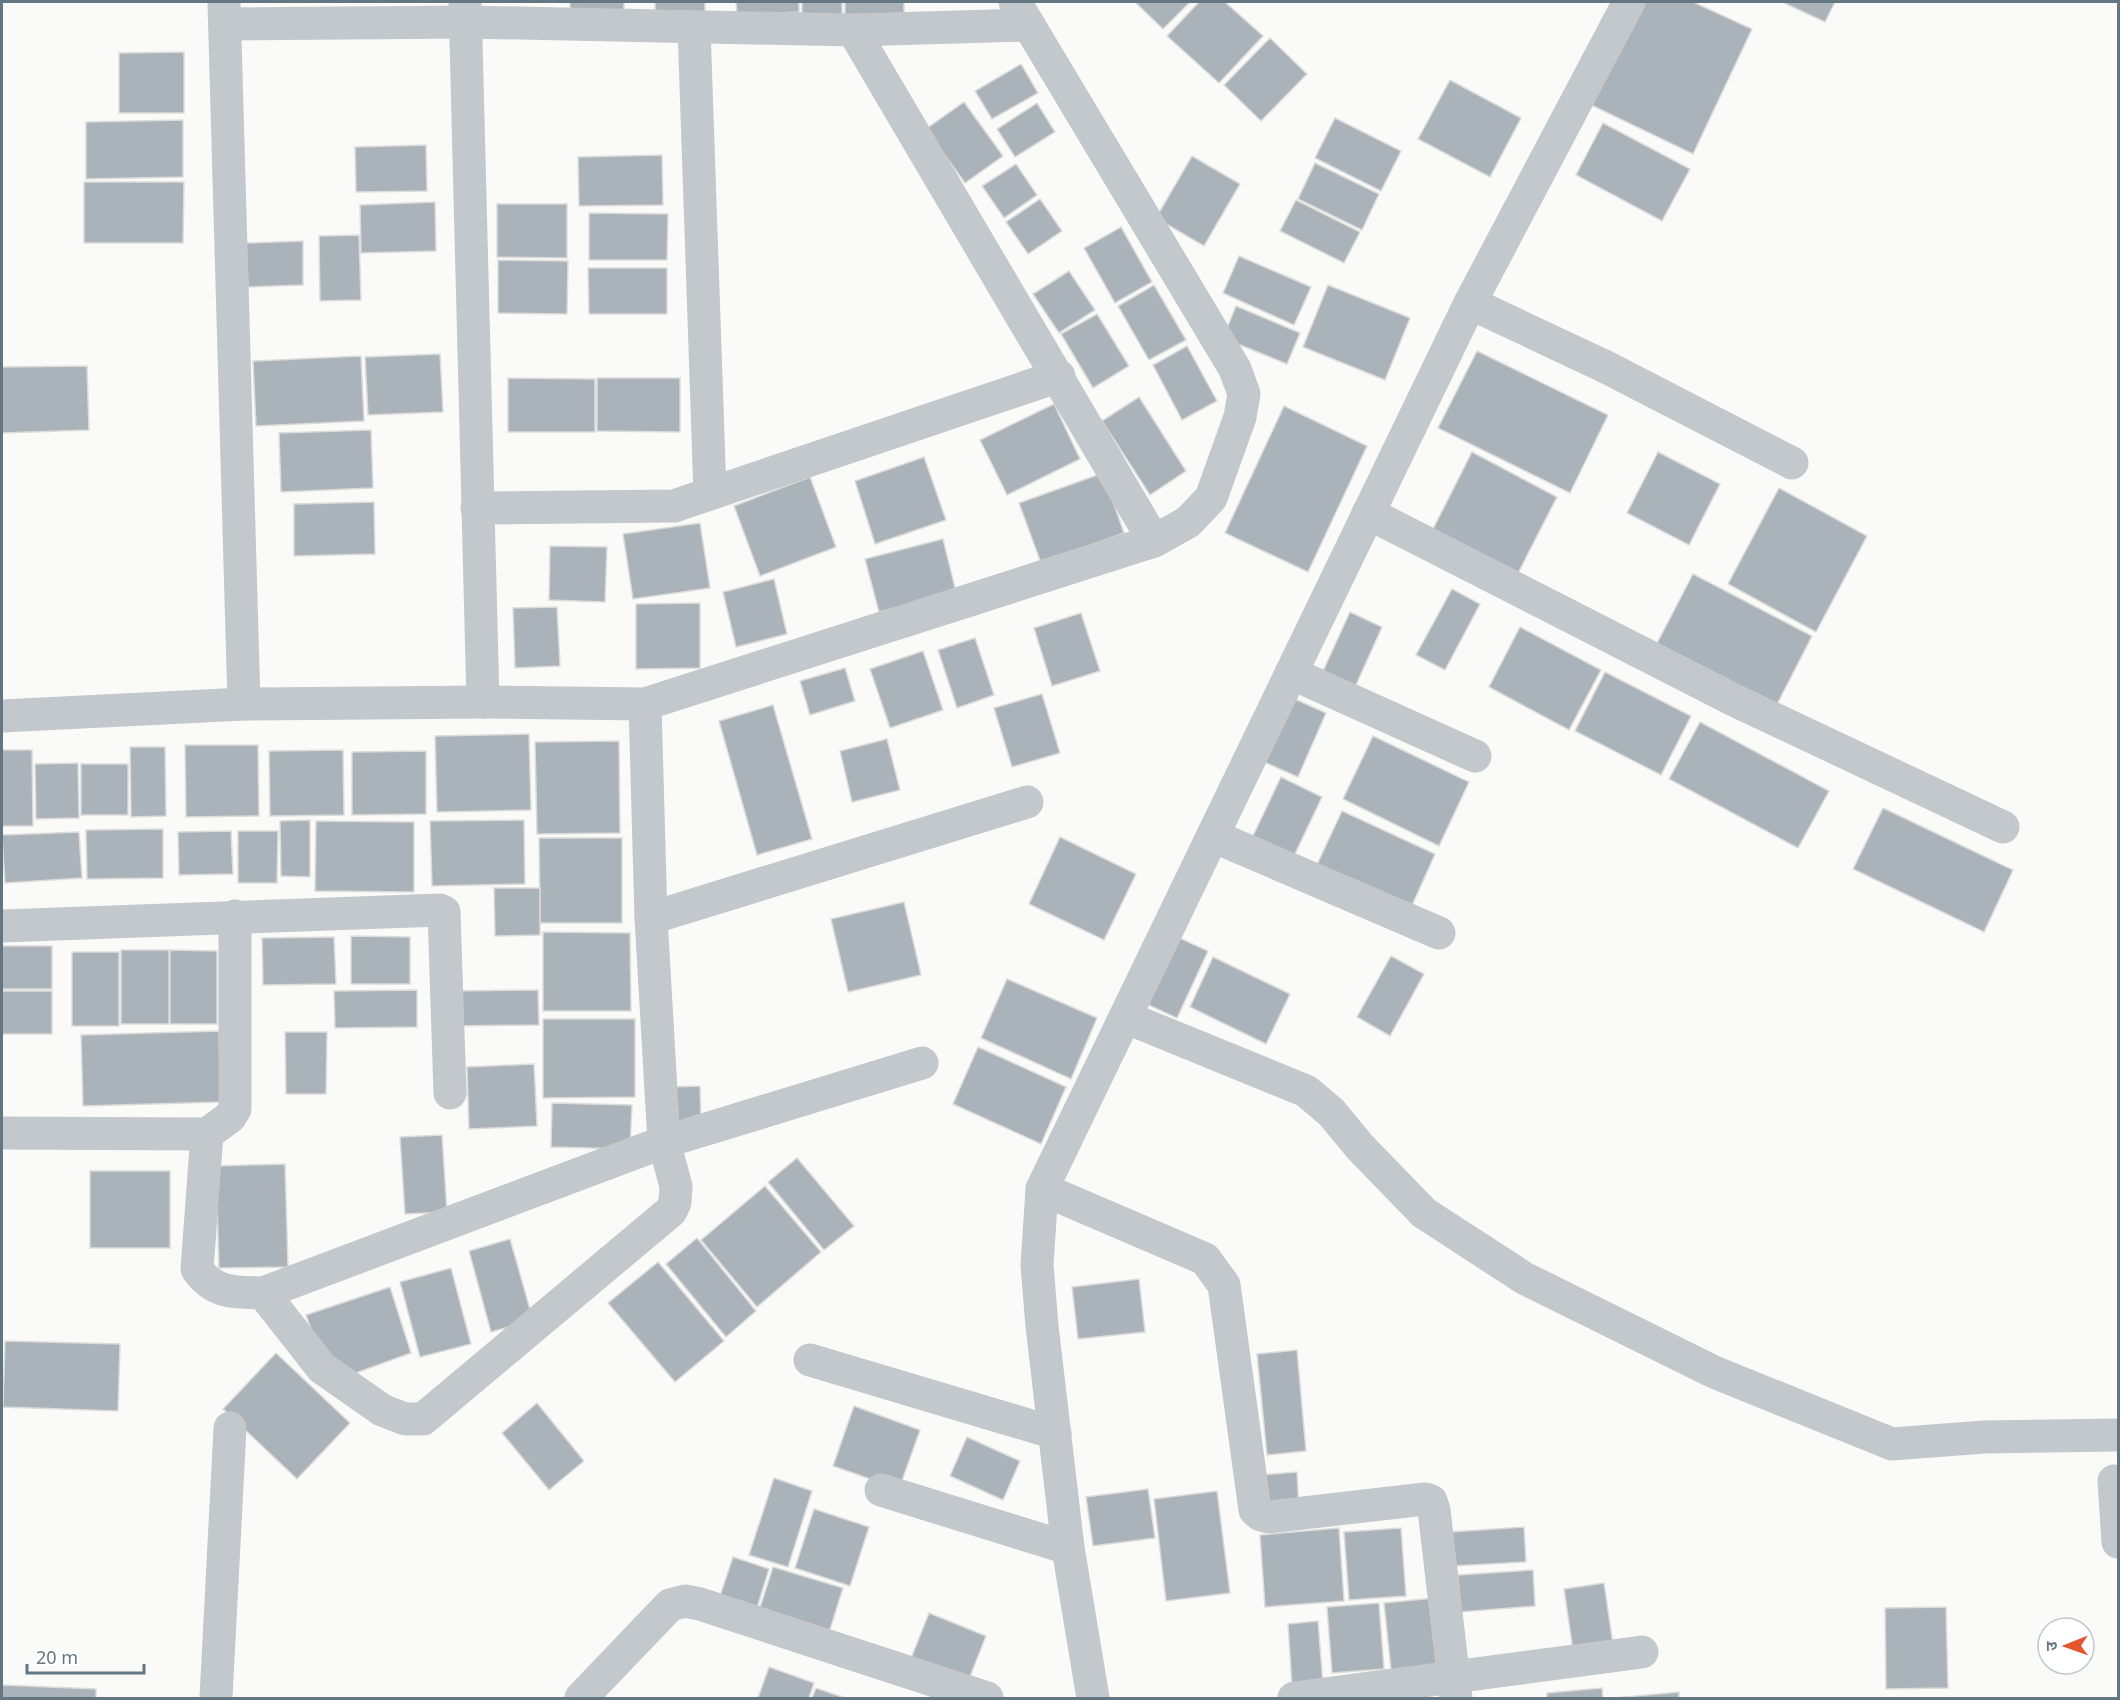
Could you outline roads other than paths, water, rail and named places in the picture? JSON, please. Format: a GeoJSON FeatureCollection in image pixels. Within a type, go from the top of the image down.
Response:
{"type":"FeatureCollection","features":[{"type":"Feature","properties":{"kind":"street"},"geometry":{"type":"LineString","coordinates":[[1093,1698],[1068,1548],[1042,1326],[1038,1265],[1042,1189],[1470,303],[1629,2]]}},
{"type":"Feature","properties":{"kind":"street"},"geometry":{"type":"LineString","coordinates":[[466,12],[483,702]]}},
{"type":"Feature","properties":{"kind":"street"},"geometry":{"type":"LineString","coordinates":[[2,716],[244,704],[483,702],[645,704],[1154,540],[1188,522],[1210,498],[1240,417],[1244,394],[1235,369],[1022,13],[854,30],[694,27],[466,12],[225,13],[244,704]]}},
{"type":"Feature","properties":{"kind":"street"},"geometry":{"type":"LineString","coordinates":[[694,27],[710,494]]}},
{"type":"Feature","properties":{"kind":"street"},"geometry":{"type":"LineString","coordinates":[[854,30],[1154,540]]}},
{"type":"Feature","properties":{"kind":"street"},"geometry":{"type":"LineString","coordinates":[[1470,303],[1606,367],[1792,463]]}},
{"type":"Feature","properties":{"kind":"street"},"geometry":{"type":"LineString","coordinates":[[477,508],[674,506],[1059,376]]}},
{"type":"Feature","properties":{"kind":"street"},"geometry":{"type":"LineString","coordinates":[[1368,513],[1734,700],[2003,827]]}},
{"type":"Feature","properties":{"kind":"street"},"geometry":{"type":"LineString","coordinates":[[1291,673],[1474,756]]}},
{"type":"Feature","properties":{"kind":"street"},"geometry":{"type":"LineString","coordinates":[[263,1293],[322,1368],[382,1410],[405,1419],[423,1419],[671,1211],[675,1202],[676,1186],[664,1142],[651,918],[645,704]]}},
{"type":"Feature","properties":{"kind":"street"},"geometry":{"type":"LineString","coordinates":[[651,918],[1028,802]]}},
{"type":"Feature","properties":{"kind":"street"},"geometry":{"type":"LineString","coordinates":[[1213,836],[1439,933]]}},
{"type":"Feature","properties":{"kind":"street"},"geometry":{"type":"LineString","coordinates":[[2,926],[440,910],[444,912],[450,1093]]}},
{"type":"Feature","properties":{"kind":"street"},"geometry":{"type":"LineString","coordinates":[[2,1133],[207,1134],[230,1117],[235,1109],[235,916]]}},
{"type":"Feature","properties":{"kind":"street"},"geometry":{"type":"LineString","coordinates":[[1125,1017],[1306,1091],[1331,1112],[1360,1147],[1424,1213],[1524,1278],[1714,1372],[1892,1444],[1984,1437],[2118,1435]]}},
{"type":"Feature","properties":{"kind":"street"},"geometry":{"type":"LineString","coordinates":[[207,1134],[197,1269],[205,1281],[218,1289],[263,1293],[664,1142],[922,1063]]}},
{"type":"Feature","properties":{"kind":"street"},"geometry":{"type":"LineString","coordinates":[[1042,1189],[1205,1260],[1217,1274],[1224,1285],[1255,1510],[1261,1515],[1268,1518],[1425,1499],[1431,1501],[1434,1510],[1454,1687]]}},
{"type":"Feature","properties":{"kind":"street"},"geometry":{"type":"LineString","coordinates":[[810,1360],[1055,1433]]}},
{"type":"Feature","properties":{"kind":"street"},"geometry":{"type":"LineString","coordinates":[[216,1698],[230,1428]]}},
{"type":"Feature","properties":{"kind":"street"},"geometry":{"type":"LineString","coordinates":[[2114,1481],[2118,1542]]}},
{"type":"Feature","properties":{"kind":"street"},"geometry":{"type":"LineString","coordinates":[[881,1490],[1068,1548]]}},
{"type":"Feature","properties":{"kind":"street"},"geometry":{"type":"LineString","coordinates":[[581,1698],[670,1605],[686,1601],[987,1698]]}},
{"type":"Feature","properties":{"kind":"street"},"geometry":{"type":"LineString","coordinates":[[1294,1698],[1454,1687],[1642,1652]]}}]}
